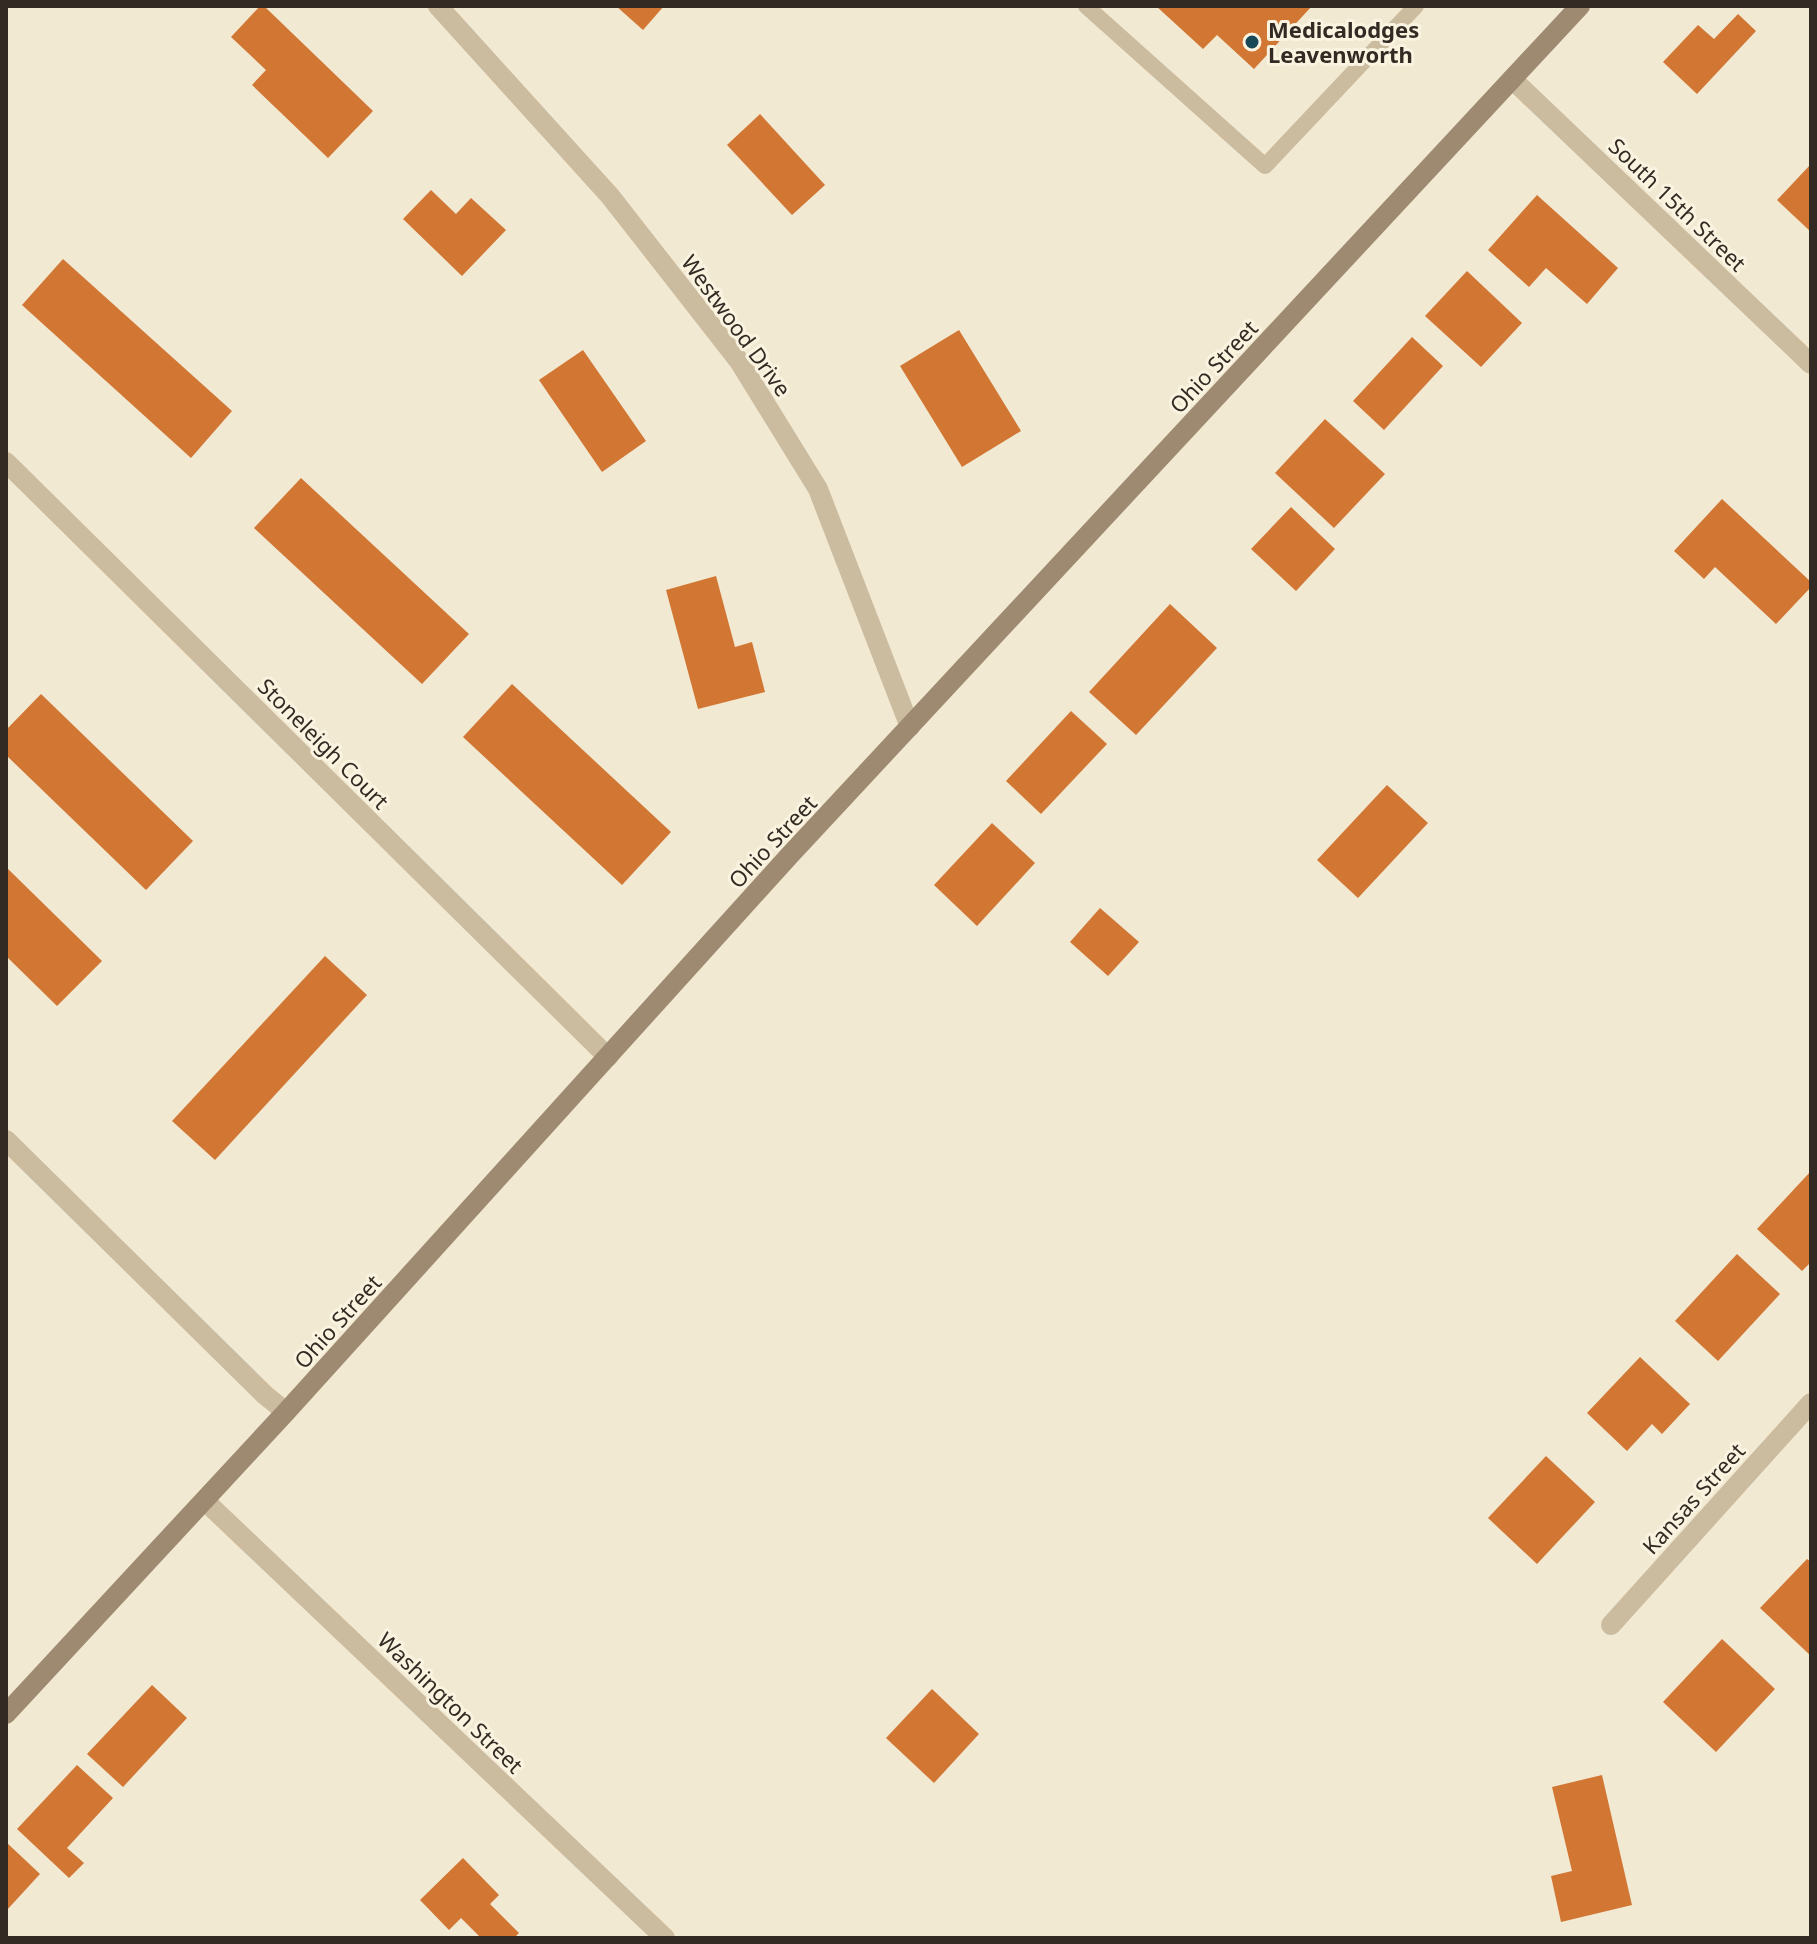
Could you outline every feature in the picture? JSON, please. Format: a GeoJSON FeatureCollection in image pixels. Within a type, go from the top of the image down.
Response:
{"type":"FeatureCollection","features":[{"type":"Feature","properties":{"kind":"street","name":"Westwood Drive"},"geometry":{"type":"LineString","coordinates":[[438,6],[610,196],[739,361],[818,489],[910,727]]}},
{"type":"Feature","properties":{"kind":"street","name":"Ohio Street"},"geometry":{"type":"LineString","coordinates":[[6,1714],[205,1501],[789,856],[1580,6]]}},
{"type":"Feature","properties":{"kind":"street","name":"South 15th Street"},"geometry":{"type":"LineString","coordinates":[[1512,79],[1811,364]]}},
{"type":"Feature","properties":{"kind":"street","name":"Stoneleigh Court"},"geometry":{"type":"LineString","coordinates":[[6,462],[608,1057]]}},
{"type":"Feature","properties":{"kind":"street"},"geometry":{"type":"LineString","coordinates":[[6,1140],[265,1395],[286,1412]]}},
{"type":"Feature","properties":{"kind":"street","name":"Kansas Street"},"geometry":{"type":"LineString","coordinates":[[1611,1625],[1811,1403]]}},
{"type":"Feature","properties":{"kind":"street","name":"Washington Street"},"geometry":{"type":"LineString","coordinates":[[205,1501],[665,1938]]}},
{"type":"Feature","properties":{"kind":"lane"},"geometry":{"type":"LineString","coordinates":[[1086,6],[1265,166],[1416,6]]}},
{"type":"Feature","properties":{"kind":"building"},"geometry":{"type":"Polygon","coordinates":[[[260,6],[264,6],[373,111],[328,158],[252,85],[266,70],[231,37],[260,6]]]}},
{"type":"Feature","properties":{"kind":"building"},"geometry":{"type":"Polygon","coordinates":[[[616,6],[664,6],[643,30],[616,6]]]}},
{"type":"Feature","properties":{"kind":"building","name":"Medicalodges Leavenworth"},"geometry":{"type":"Polygon","coordinates":[[[1156,6],[1312,6],[1254,69],[1217,35],[1203,49],[1156,6]]]}},
{"type":"Feature","properties":{"kind":"building"},"geometry":{"type":"Polygon","coordinates":[[[1738,14],[1756,31],[1697,94],[1663,62],[1698,25],[1714,39],[1738,14]]]}},
{"type":"Feature","properties":{"kind":"building"},"geometry":{"type":"Polygon","coordinates":[[[760,114],[825,185],[792,215],[727,145],[760,114]]]}},
{"type":"Feature","properties":{"kind":"building"},"geometry":{"type":"Polygon","coordinates":[[[1811,164],[1811,232],[1777,200],[1811,164]]]}},
{"type":"Feature","properties":{"kind":"building"},"geometry":{"type":"Polygon","coordinates":[[[431,190],[456,214],[471,198],[506,230],[462,276],[403,219],[431,190]]]}},
{"type":"Feature","properties":{"kind":"building"},"geometry":{"type":"Polygon","coordinates":[[[1537,195],[1618,268],[1587,304],[1546,268],[1529,287],[1488,250],[1537,195]]]}},
{"type":"Feature","properties":{"kind":"building"},"geometry":{"type":"Polygon","coordinates":[[[63,259],[232,411],[191,458],[22,305],[63,259]]]}},
{"type":"Feature","properties":{"kind":"building"},"geometry":{"type":"Polygon","coordinates":[[[1467,271],[1522,323],[1481,367],[1425,316],[1467,271]]]}},
{"type":"Feature","properties":{"kind":"building"},"geometry":{"type":"Polygon","coordinates":[[[959,330],[1021,431],[962,467],[900,366],[959,330]]]}},
{"type":"Feature","properties":{"kind":"building"},"geometry":{"type":"Polygon","coordinates":[[[1412,337],[1443,366],[1384,430],[1353,401],[1412,337]]]}},
{"type":"Feature","properties":{"kind":"building"},"geometry":{"type":"Polygon","coordinates":[[[583,350],[646,441],[602,472],[539,380],[583,350]]]}},
{"type":"Feature","properties":{"kind":"building"},"geometry":{"type":"Polygon","coordinates":[[[1325,419],[1385,474],[1334,528],[1275,473],[1325,419]]]}},
{"type":"Feature","properties":{"kind":"building"},"geometry":{"type":"Polygon","coordinates":[[[301,478],[469,634],[422,684],[254,528],[301,478]]]}},
{"type":"Feature","properties":{"kind":"building"},"geometry":{"type":"Polygon","coordinates":[[[1722,499],[1811,582],[1811,587],[1776,624],[1715,567],[1704,579],[1674,551],[1722,499]]]}},
{"type":"Feature","properties":{"kind":"building"},"geometry":{"type":"Polygon","coordinates":[[[1291,507],[1335,549],[1296,591],[1251,549],[1291,507]]]}},
{"type":"Feature","properties":{"kind":"building"},"geometry":{"type":"Polygon","coordinates":[[[716,576],[735,647],[752,642],[765,692],[698,709],[666,590],[716,576]]]}},
{"type":"Feature","properties":{"kind":"building"},"geometry":{"type":"Polygon","coordinates":[[[1170,604],[1217,648],[1136,735],[1089,692],[1170,604]]]}},
{"type":"Feature","properties":{"kind":"building"},"geometry":{"type":"Polygon","coordinates":[[[512,684],[671,832],[622,885],[463,737],[512,684]]]}},
{"type":"Feature","properties":{"kind":"building"},"geometry":{"type":"Polygon","coordinates":[[[41,694],[193,841],[146,890],[6,755],[6,730],[41,694]]]}},
{"type":"Feature","properties":{"kind":"building"},"geometry":{"type":"Polygon","coordinates":[[[1071,711],[1107,744],[1041,814],[1006,781],[1071,711]]]}},
{"type":"Feature","properties":{"kind":"building"},"geometry":{"type":"Polygon","coordinates":[[[1387,785],[1428,823],[1358,898],[1317,860],[1387,785]]]}},
{"type":"Feature","properties":{"kind":"building"},"geometry":{"type":"Polygon","coordinates":[[[992,823],[1035,863],[977,926],[934,885],[992,823]]]}},
{"type":"Feature","properties":{"kind":"building"},"geometry":{"type":"Polygon","coordinates":[[[6,867],[102,961],[57,1006],[6,956],[6,867]]]}},
{"type":"Feature","properties":{"kind":"building"},"geometry":{"type":"Polygon","coordinates":[[[1100,908],[1139,942],[1108,976],[1070,942],[1100,908]]]}},
{"type":"Feature","properties":{"kind":"building"},"geometry":{"type":"Polygon","coordinates":[[[325,956],[367,995],[215,1160],[172,1121],[325,956]]]}},
{"type":"Feature","properties":{"kind":"building"},"geometry":{"type":"Polygon","coordinates":[[[1811,1171],[1811,1262],[1802,1271],[1757,1229],[1811,1171]]]}},
{"type":"Feature","properties":{"kind":"building"},"geometry":{"type":"Polygon","coordinates":[[[1737,1254],[1780,1294],[1718,1361],[1675,1321],[1737,1254]]]}},
{"type":"Feature","properties":{"kind":"building"},"geometry":{"type":"Polygon","coordinates":[[[1640,1357],[1690,1404],[1662,1434],[1652,1424],[1627,1451],[1587,1413],[1640,1357]]]}},
{"type":"Feature","properties":{"kind":"building"},"geometry":{"type":"Polygon","coordinates":[[[1546,1456],[1595,1502],[1537,1564],[1488,1518],[1546,1456]]]}},
{"type":"Feature","properties":{"kind":"building"},"geometry":{"type":"Polygon","coordinates":[[[1807,1559],[1811,1562],[1811,1656],[1760,1608],[1807,1559]]]}},
{"type":"Feature","properties":{"kind":"building"},"geometry":{"type":"Polygon","coordinates":[[[1722,1639],[1775,1689],[1716,1752],[1663,1702],[1722,1639]]]}},
{"type":"Feature","properties":{"kind":"building"},"geometry":{"type":"Polygon","coordinates":[[[152,1685],[187,1718],[123,1787],[87,1754],[152,1685]]]}},
{"type":"Feature","properties":{"kind":"building"},"geometry":{"type":"Polygon","coordinates":[[[932,1689],[979,1734],[934,1783],[886,1738],[932,1689]]]}},
{"type":"Feature","properties":{"kind":"building"},"geometry":{"type":"Polygon","coordinates":[[[77,1765],[113,1798],[67,1848],[84,1863],[69,1878],[17,1829],[77,1765]]]}},
{"type":"Feature","properties":{"kind":"building"},"geometry":{"type":"Polygon","coordinates":[[[1602,1775],[1632,1905],[1561,1922],[1551,1876],[1572,1871],[1552,1787],[1602,1775]]]}},
{"type":"Feature","properties":{"kind":"building"},"geometry":{"type":"Polygon","coordinates":[[[6,1842],[40,1874],[6,1911],[6,1842]]]}},
{"type":"Feature","properties":{"kind":"building"},"geometry":{"type":"Polygon","coordinates":[[[463,1858],[499,1895],[490,1904],[519,1933],[514,1938],[481,1938],[461,1918],[449,1930],[420,1900],[463,1858]]]}},
{"type":"Feature","properties":{"kind":"place","name":"Medicalodges Leavenworth"},"geometry":{"type":"Point","coordinates":[1252,42]}}]}
